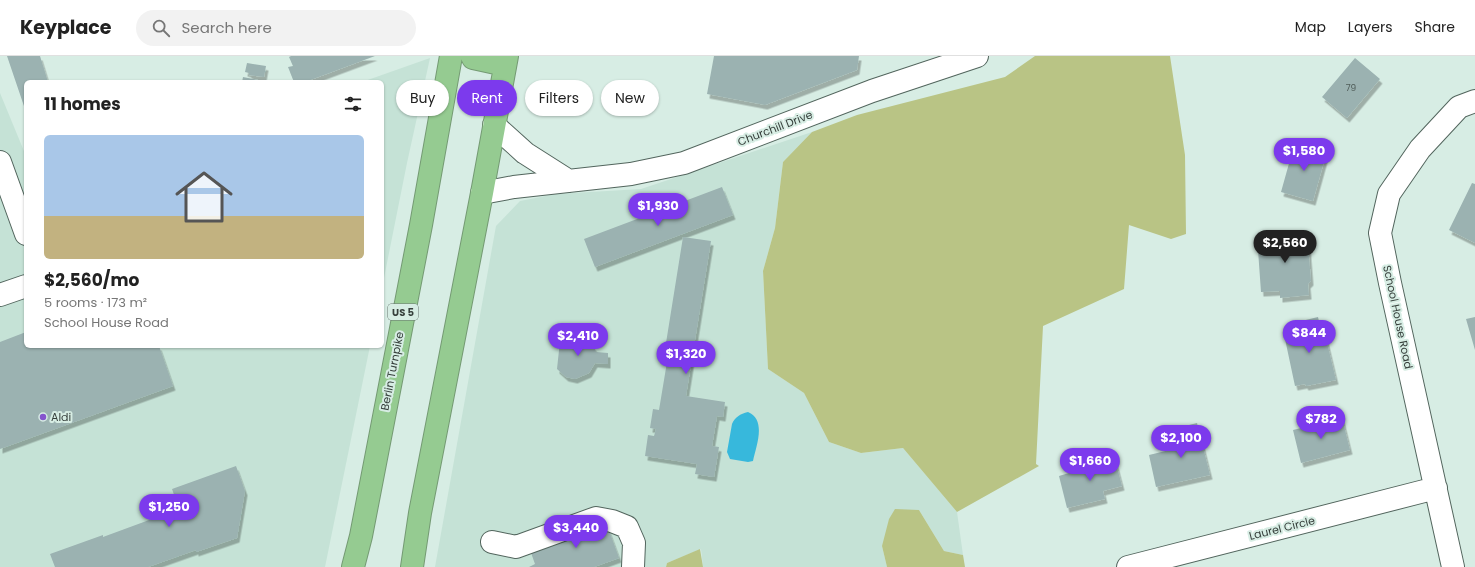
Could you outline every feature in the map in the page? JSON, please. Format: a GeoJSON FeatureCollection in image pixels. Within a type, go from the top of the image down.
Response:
{"type":"FeatureCollection","features":[{"type":"Feature","properties":{"kind":"highway","name":"Berlin Turnpike"},"geometry":{"type":"LineString","coordinates":[[353,567],[361,536],[421,225],[451,56]]}},
{"type":"Feature","properties":{"kind":"highway"},"geometry":{"type":"LineString","coordinates":[[412,567],[421,506],[506,61],[473,58],[472,56]]}},
{"type":"Feature","properties":{"kind":"street","name":"Churchill Drive"},"geometry":{"type":"LineString","coordinates":[[482,193],[514,187],[631,174],[684,163],[872,91],[977,56]]}},
{"type":"Feature","properties":{"kind":"street","name":"School House Road"},"geometry":{"type":"LineString","coordinates":[[1453,567],[1380,233],[1390,194],[1420,149],[1459,107],[1475,100]]}},
{"type":"Feature","properties":{"kind":"street"},"geometry":{"type":"LineString","coordinates":[[494,125],[525,154],[569,181]]}},
{"type":"Feature","properties":{"kind":"street"},"geometry":{"type":"LineString","coordinates":[[0,162],[24,228]]}},
{"type":"Feature","properties":{"kind":"street"},"geometry":{"type":"LineString","coordinates":[[0,295],[24,287]]}},
{"type":"Feature","properties":{"kind":"street","name":"Laurel Circle"},"geometry":{"type":"LineString","coordinates":[[1128,567],[1436,488]]}},
{"type":"Feature","properties":{"kind":"street"},"geometry":{"type":"LineString","coordinates":[[492,542],[516,547],[596,518],[612,521],[627,527],[634,544],[633,567]]}},
{"type":"Feature","properties":{"kind":"shaded area"},"geometry":{"type":"Polygon","coordinates":[[[430,58],[425,80],[396,80],[396,116],[417,116],[384,278],[384,80],[368,80],[430,58]]]}},
{"type":"Feature","properties":{"kind":"shaded area"},"geometry":{"type":"Polygon","coordinates":[[[0,93],[24,151],[24,348],[370,348],[325,567],[0,567],[0,93]]]}},
{"type":"Feature","properties":{"kind":"shaded area"},"geometry":{"type":"Polygon","coordinates":[[[812,132],[783,162],[775,228],[763,271],[768,369],[804,393],[829,442],[861,453],[903,448],[957,512],[963,555],[944,551],[919,510],[882,546],[887,567],[703,567],[701,549],[667,563],[666,567],[435,567],[496,226],[520,201],[556,194],[641,189],[812,132]]]}},
{"type":"Feature","properties":{"kind":"green space"},"geometry":{"type":"Polygon","coordinates":[[[1035,56],[1170,56],[1185,155],[1186,234],[1171,239],[1129,225],[1124,289],[1043,326],[1036,464],[1039,466],[957,512],[903,448],[861,453],[829,442],[804,393],[768,369],[763,271],[775,228],[783,162],[812,132],[857,115],[1005,77],[1035,56]]]}},
{"type":"Feature","properties":{"kind":"green space"},"geometry":{"type":"Polygon","coordinates":[[[895,509],[919,510],[944,551],[963,555],[965,567],[887,567],[882,546],[889,519],[895,509]]]}},
{"type":"Feature","properties":{"kind":"green space"},"geometry":{"type":"Polygon","coordinates":[[[700,549],[703,567],[666,567],[667,563],[700,549]]]}},
{"type":"Feature","properties":{"kind":"water"},"geometry":{"type":"Polygon","coordinates":[[[748,412],[754,416],[759,427],[758,441],[753,461],[748,462],[730,459],[727,452],[732,424],[738,416],[748,412]]]}},
{"type":"Feature","properties":{"kind":"building"},"geometry":{"type":"Polygon","coordinates":[[[7,56],[40,56],[47,80],[24,80],[24,106],[7,56]]]}},
{"type":"Feature","properties":{"kind":"building"},"geometry":{"type":"Polygon","coordinates":[[[375,56],[310,80],[293,80],[288,67],[293,66],[289,57],[375,56]]]}},
{"type":"Feature","properties":{"kind":"building"},"geometry":{"type":"Polygon","coordinates":[[[714,56],[859,56],[857,70],[765,105],[707,94],[714,56]]]}},
{"type":"Feature","properties":{"kind":"building"},"geometry":{"type":"Polygon","coordinates":[[[1355,58],[1380,79],[1347,118],[1322,97],[1355,58]]]}},
{"type":"Feature","properties":{"kind":"building"},"geometry":{"type":"Polygon","coordinates":[[[247,63],[266,66],[264,77],[249,75],[249,73],[245,72],[247,63]]]}},
{"type":"Feature","properties":{"kind":"building"},"geometry":{"type":"Polygon","coordinates":[[[243,77],[258,80],[242,80],[243,77]]]}},
{"type":"Feature","properties":{"kind":"building"},"geometry":{"type":"Polygon","coordinates":[[[1295,142],[1327,151],[1313,201],[1281,192],[1295,142]]]}},
{"type":"Feature","properties":{"kind":"building"},"geometry":{"type":"Polygon","coordinates":[[[1472,183],[1475,184],[1475,243],[1449,230],[1472,183]]]}},
{"type":"Feature","properties":{"kind":"building"},"geometry":{"type":"Polygon","coordinates":[[[722,187],[733,215],[595,267],[584,239],[722,187]]]}},
{"type":"Feature","properties":{"kind":"building"},"geometry":{"type":"Polygon","coordinates":[[[1307,232],[1311,281],[1308,284],[1309,295],[1280,298],[1280,291],[1261,292],[1257,236],[1307,232]]]}},
{"type":"Feature","properties":{"kind":"building"},"geometry":{"type":"Polygon","coordinates":[[[683,237],[711,241],[686,396],[725,402],[723,417],[717,416],[712,446],[719,447],[714,477],[695,474],[697,464],[645,456],[648,435],[654,436],[656,429],[650,428],[653,409],[659,410],[670,344],[666,343],[683,237]]]}},
{"type":"Feature","properties":{"kind":"building"},"geometry":{"type":"Polygon","coordinates":[[[1318,317],[1321,330],[1324,330],[1336,380],[1306,386],[1305,384],[1295,386],[1285,339],[1292,337],[1289,324],[1318,317]]]}},
{"type":"Feature","properties":{"kind":"building"},"geometry":{"type":"Polygon","coordinates":[[[1475,317],[1475,350],[1466,319],[1475,317]]]}},
{"type":"Feature","properties":{"kind":"building","name":"Aldi"},"geometry":{"type":"Polygon","coordinates":[[[24,333],[24,348],[160,348],[173,386],[0,449],[0,342],[24,333]]]}},
{"type":"Feature","properties":{"kind":"building"},"geometry":{"type":"Polygon","coordinates":[[[578,335],[589,340],[596,352],[608,353],[608,364],[595,363],[589,373],[575,379],[566,377],[557,369],[560,341],[569,336],[578,335]]]}},
{"type":"Feature","properties":{"kind":"building"},"geometry":{"type":"Polygon","coordinates":[[[1342,418],[1350,450],[1301,463],[1293,430],[1342,418]]]}},
{"type":"Feature","properties":{"kind":"building"},"geometry":{"type":"Polygon","coordinates":[[[1197,423],[1210,475],[1156,487],[1149,455],[1182,447],[1177,428],[1197,423]]]}},
{"type":"Feature","properties":{"kind":"building"},"geometry":{"type":"Polygon","coordinates":[[[1114,456],[1122,486],[1103,491],[1105,499],[1067,508],[1059,476],[1069,473],[1068,467],[1114,456]]]}},
{"type":"Feature","properties":{"kind":"building"},"geometry":{"type":"Polygon","coordinates":[[[236,466],[245,491],[237,538],[196,552],[196,550],[148,567],[55,567],[50,554],[103,535],[103,537],[179,509],[172,489],[236,466]]]}},
{"type":"Feature","properties":{"kind":"building"},"geometry":{"type":"Polygon","coordinates":[[[596,523],[599,531],[608,528],[619,558],[594,567],[529,567],[535,564],[529,547],[596,523]]]}},
{"type":"Feature","properties":{"kind":"place","name":"Aldi"},"geometry":{"type":"Point","coordinates":[43,417]}}]}
